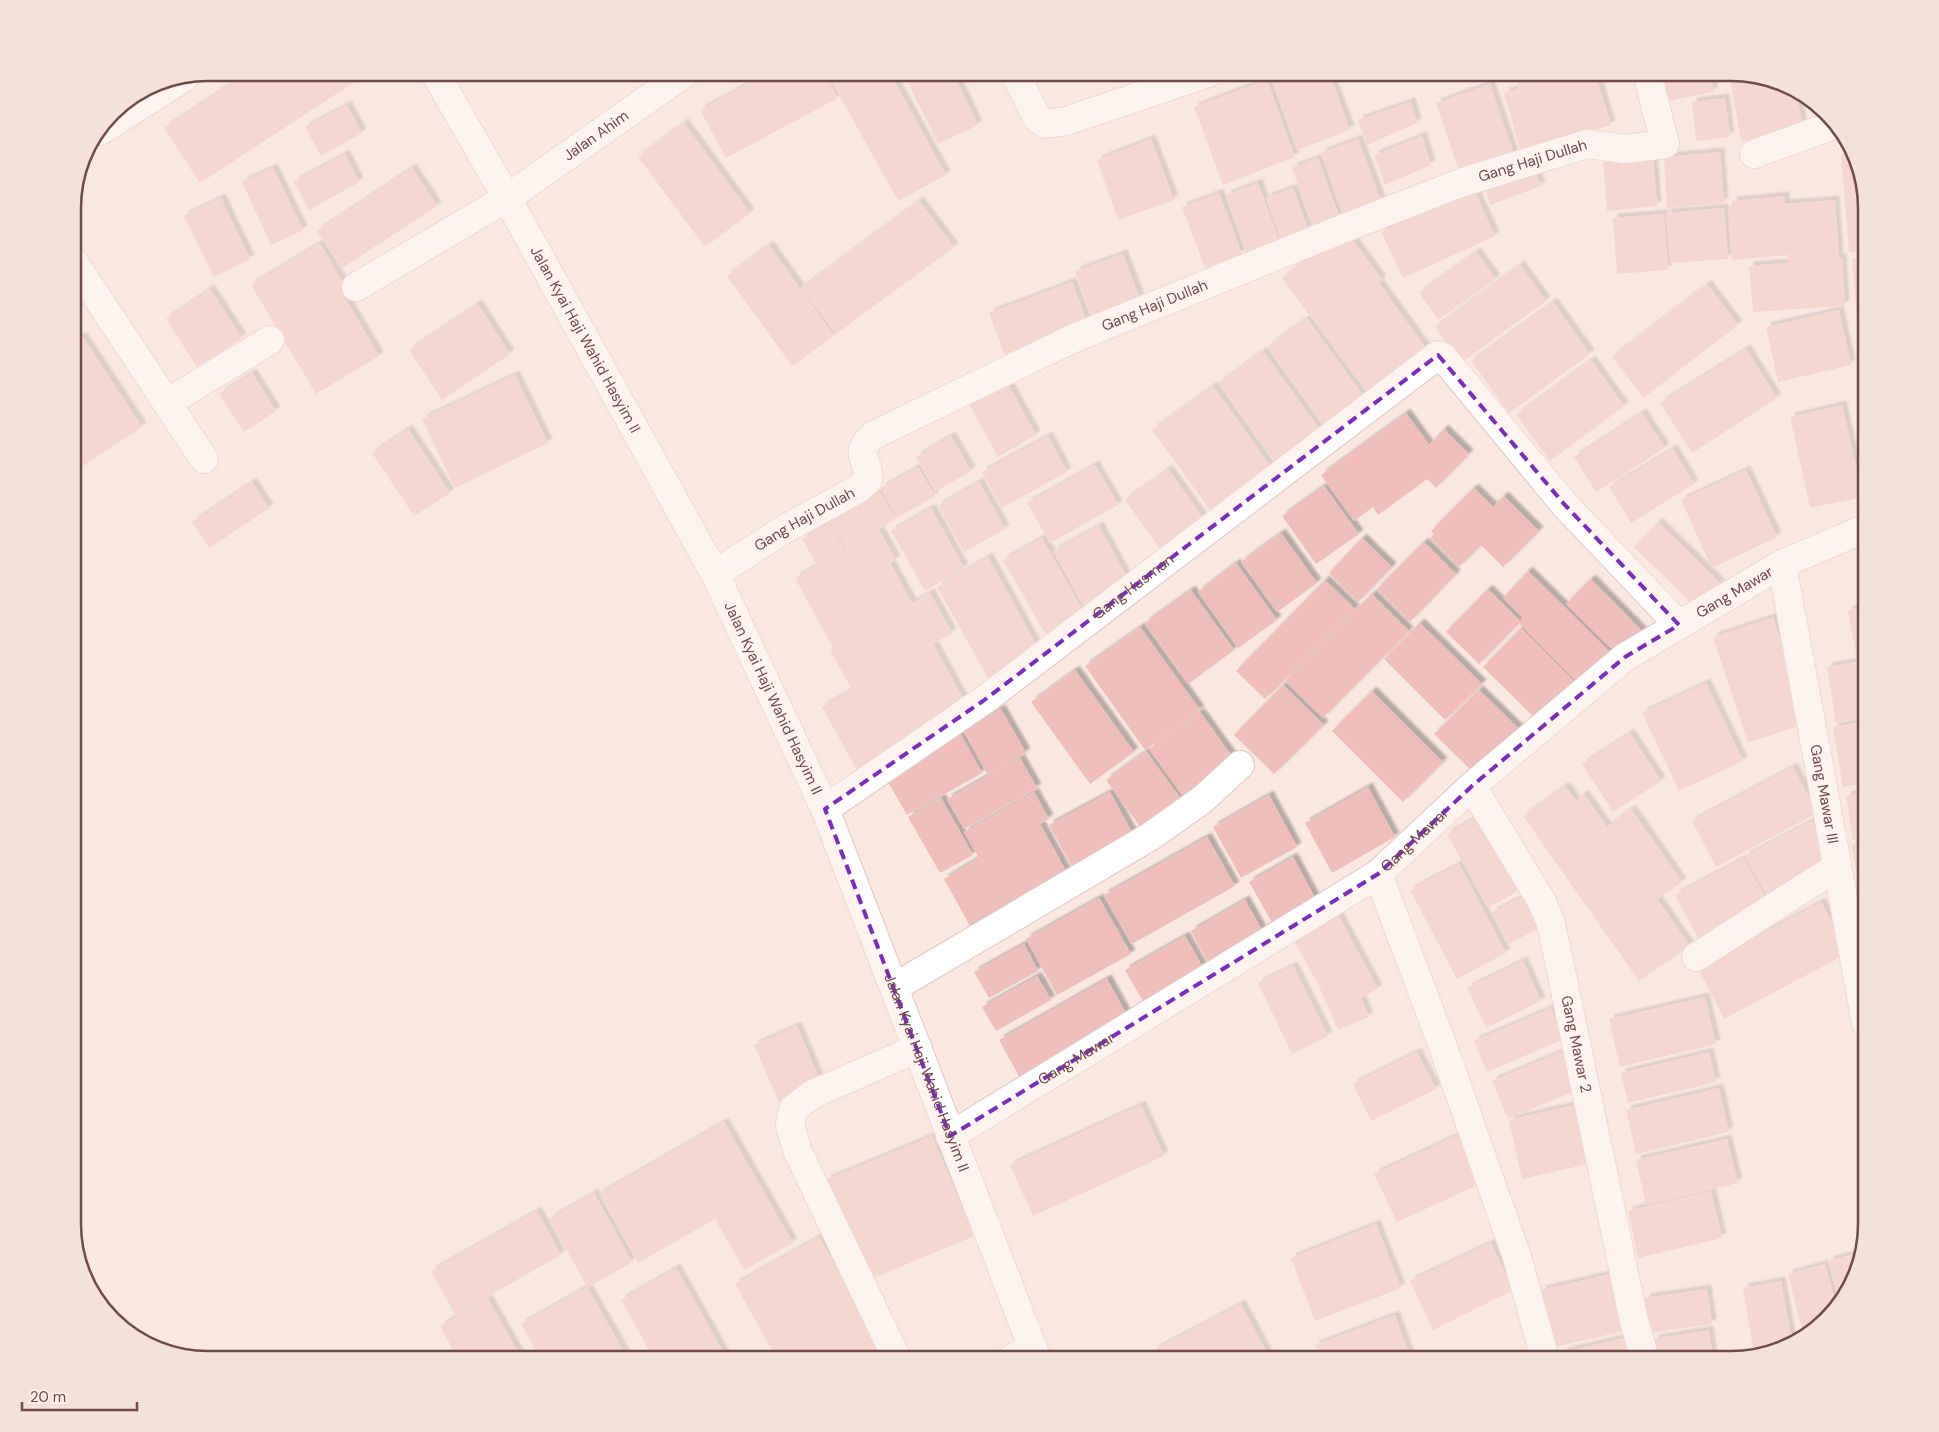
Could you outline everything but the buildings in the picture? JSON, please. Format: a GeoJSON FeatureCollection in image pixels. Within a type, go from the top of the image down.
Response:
{"type":"FeatureCollection","features":[{"type":"Feature","properties":{"kind":"street"},"geometry":{"type":"LineString","coordinates":[[1020,81],[1037,118],[1046,124],[1066,121],[1181,81]]}},
{"type":"Feature","properties":{"kind":"street","name":"Gang Haji Dullah"},"geometry":{"type":"LineString","coordinates":[[715,574],[783,530],[858,489],[868,480],[869,471],[861,456],[862,447],[874,435],[1072,339],[1342,229],[1464,182],[1587,144],[1624,149],[1665,144],[1649,81]]}},
{"type":"Feature","properties":{"kind":"street","name":"Jalan Kyai Haji Wahid Hasyim II"},"geometry":{"type":"LineString","coordinates":[[441,82],[715,574],[825,809],[918,1048],[1026,1351]]}},
{"type":"Feature","properties":{"kind":"street","name":"Jalan Ahim"},"geometry":{"type":"LineString","coordinates":[[356,287],[507,198],[672,82]]}},
{"type":"Feature","properties":{"kind":"street"},"geometry":{"type":"LineString","coordinates":[[115,122],[169,87]]}},
{"type":"Feature","properties":{"kind":"street"},"geometry":{"type":"LineString","coordinates":[[1754,154],[1829,127]]}},
{"type":"Feature","properties":{"kind":"street"},"geometry":{"type":"LineString","coordinates":[[82,275],[204,459]]}},
{"type":"Feature","properties":{"kind":"street"},"geometry":{"type":"LineString","coordinates":[[167,403],[270,340]]}},
{"type":"Feature","properties":{"kind":"street","name":"Gang Husman"},"geometry":{"type":"LineString","coordinates":[[825,809],[984,701],[1436,356],[1440,355],[1564,504],[1679,625]]}},
{"type":"Feature","properties":{"kind":"street","name":"Gang Mawar"},"geometry":{"type":"LineString","coordinates":[[950,1136],[1378,874],[1472,786],[1625,657],[1782,564],[1858,531]]}},
{"type":"Feature","properties":{"kind":"street","name":"Gang Mawar III"},"geometry":{"type":"LineString","coordinates":[[1782,564],[1858,979]]}},
{"type":"Feature","properties":{"kind":"street"},"geometry":{"type":"LineString","coordinates":[[895,987],[1151,836],[1203,799],[1240,765]]}},
{"type":"Feature","properties":{"kind":"street","name":"Gang Mawar 2"},"geometry":{"type":"LineString","coordinates":[[1472,786],[1541,900],[1551,923],[1634,1322],[1642,1351]]}},
{"type":"Feature","properties":{"kind":"street"},"geometry":{"type":"LineString","coordinates":[[1696,957],[1837,867]]}},
{"type":"Feature","properties":{"kind":"street"},"geometry":{"type":"LineString","coordinates":[[1378,874],[1441,1041],[1517,1257],[1543,1351]]}},
{"type":"Feature","properties":{"kind":"street"},"geometry":{"type":"LineString","coordinates":[[893,1351],[798,1152],[790,1125],[793,1109],[813,1094],[918,1048]]}},
{"type":"Feature","properties":{"kind":"highlighted area"},"geometry":{"type":"Polygon","coordinates":[[[1438,355],[1564,504],[1679,625],[1625,657],[1472,786],[1378,874],[950,1136],[825,809],[983,701],[1438,355]]]}}]}
